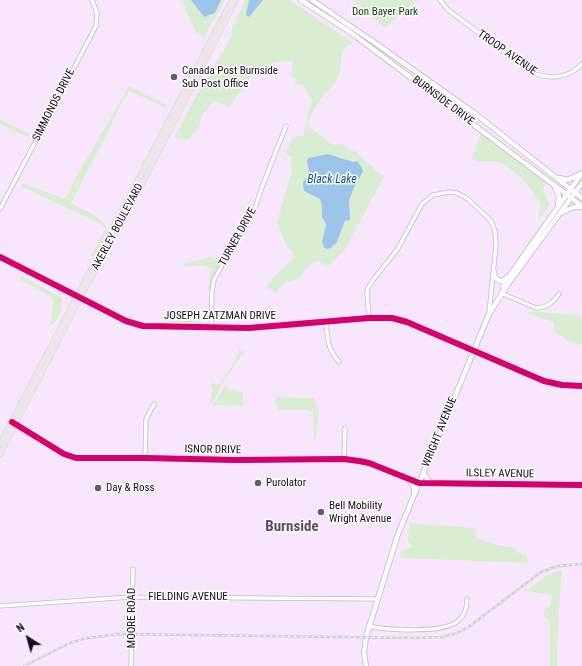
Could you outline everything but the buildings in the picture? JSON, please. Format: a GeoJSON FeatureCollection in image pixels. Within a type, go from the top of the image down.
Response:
{"type":"FeatureCollection","features":[{"type":"Feature","properties":{"kind":"main road","name":"AKERLEY BOULEVARD"},"geometry":{"type":"LineString","coordinates":[[0,454],[14,423],[105,244],[232,0]]}},
{"type":"Feature","properties":{"kind":"main road","name":"AKERLEY BOULEVARD"},"geometry":{"type":"LineString","coordinates":[[78,297],[146,176],[236,0]]}},
{"type":"Feature","properties":{"kind":"main road","name":"BURNSIDE DRIVE"},"geometry":{"type":"LineString","coordinates":[[301,0],[350,32],[582,206]]}},
{"type":"Feature","properties":{"kind":"main road","name":"BURNSIDE DRIVE"},"geometry":{"type":"LineString","coordinates":[[312,0],[378,44],[473,112],[582,198]]}},
{"type":"Feature","properties":{"kind":"main road"},"geometry":{"type":"LineString","coordinates":[[556,177],[568,180],[582,174]]}},
{"type":"Feature","properties":{"kind":"main road","name":"WRIGHT AVENUE"},"geometry":{"type":"LineString","coordinates":[[501,293],[501,289],[524,254],[582,174]]}},
{"type":"Feature","properties":{"kind":"main road","name":"WRIGHT AVENUE"},"geometry":{"type":"LineString","coordinates":[[366,666],[364,645],[368,626],[398,534],[489,314],[501,293],[582,183]]}},
{"type":"Feature","properties":{"kind":"main road"},"geometry":{"type":"LineString","coordinates":[[553,184],[559,196],[557,207]]}},
{"type":"Feature","properties":{"kind":"main road"},"geometry":{"type":"LineString","coordinates":[[560,214],[575,207],[582,206]]}},
{"type":"Feature","properties":{"kind":"main road"},"geometry":{"type":"LineString","coordinates":[[524,254],[525,262]]}},
{"type":"Feature","properties":{"kind":"main road"},"geometry":{"type":"LineString","coordinates":[[494,272],[495,278],[500,281],[510,275]]}},
{"type":"Feature","properties":{"kind":"main road","name":"AKERLEY BOULEVARD"},"geometry":{"type":"LineString","coordinates":[[0,444],[14,423]]}},
{"type":"Feature","properties":{"kind":"street","name":"SIMMONDS DRIVE"},"geometry":{"type":"LineString","coordinates":[[0,209],[96,26],[98,13],[92,0]]}},
{"type":"Feature","properties":{"kind":"street","name":"TROOP AVENUE"},"geometry":{"type":"LineString","coordinates":[[440,0],[451,12],[533,73],[545,77],[557,78],[572,72],[582,64]]}},
{"type":"Feature","properties":{"kind":"street","name":"TURNER DRIVE"},"geometry":{"type":"LineString","coordinates":[[210,328],[214,280],[254,211],[286,126]]}},
{"type":"Feature","properties":{"kind":"street"},"geometry":{"type":"LineString","coordinates":[[369,318],[368,288],[397,250],[418,208],[423,202],[433,195],[449,192],[462,196],[473,203],[491,222],[496,235],[494,272],[489,314]]}},
{"type":"Feature","properties":{"kind":"street","name":"JOSEPH ZATZMAN DRIVE"},"geometry":{"type":"LineString","coordinates":[[0,257],[78,297],[134,324],[143,326],[249,328],[369,318],[392,318],[407,322],[544,380],[562,385],[582,386]]}},
{"type":"Feature","properties":{"kind":"street"},"geometry":{"type":"LineString","coordinates":[[501,293],[536,308],[542,308],[549,305],[559,294]]}},
{"type":"Feature","properties":{"kind":"street"},"geometry":{"type":"LineString","coordinates":[[326,322],[329,348],[331,353],[339,362]]}},
{"type":"Feature","properties":{"kind":"street"},"geometry":{"type":"LineString","coordinates":[[145,458],[146,419],[154,404]]}},
{"type":"Feature","properties":{"kind":"street","name":"ISNOR DRIVE"},"geometry":{"type":"LineString","coordinates":[[14,423],[70,457],[76,458],[236,460],[344,459],[370,464],[419,483]]}},
{"type":"Feature","properties":{"kind":"street"},"geometry":{"type":"LineString","coordinates":[[344,459],[345,428]]}},
{"type":"Feature","properties":{"kind":"street"},"geometry":{"type":"LineString","coordinates":[[424,472],[429,481],[434,483]]}},
{"type":"Feature","properties":{"kind":"street"},"geometry":{"type":"LineString","coordinates":[[408,479],[414,488],[414,493]]}},
{"type":"Feature","properties":{"kind":"street","name":"ILSLEY AVENUE"},"geometry":{"type":"LineString","coordinates":[[419,483],[582,485]]}},
{"type":"Feature","properties":{"kind":"street","name":"MOORE ROAD"},"geometry":{"type":"LineString","coordinates":[[131,666],[131,597],[133,569]]}},
{"type":"Feature","properties":{"kind":"street","name":"FIELDING AVENUE"},"geometry":{"type":"LineString","coordinates":[[0,606],[131,597],[376,599]]}},
{"type":"Feature","properties":{"kind":"street"},"geometry":{"type":"LineString","coordinates":[[368,626],[383,628],[427,629],[448,627],[462,618],[467,608],[467,599]]}},
{"type":"Feature","properties":{"kind":"shaded area"},"geometry":{"type":"Polygon","coordinates":[[[0,0],[181,0],[187,13],[204,37],[225,0],[245,0],[232,27],[232,36],[195,98],[174,138],[189,140],[197,130],[203,114],[214,101],[236,98],[253,73],[266,69],[275,62],[293,61],[296,79],[303,84],[312,100],[309,107],[308,122],[317,104],[333,87],[340,72],[341,56],[344,49],[353,43],[290,0],[353,0],[385,28],[417,0],[582,0],[582,319],[575,315],[531,311],[527,314],[554,322],[571,342],[582,346],[582,666],[557,666],[562,570],[540,579],[526,590],[552,595],[547,618],[550,621],[550,666],[0,666],[0,124],[27,137],[29,134],[0,119],[0,0]],[[128,86],[65,199],[23,183],[20,186],[103,225],[105,229],[91,255],[107,231],[100,219],[71,203],[119,108],[130,90],[128,86]],[[308,123],[303,136],[285,154],[292,157],[290,166],[292,170],[277,222],[287,248],[292,250],[293,258],[287,267],[272,278],[266,287],[280,290],[284,283],[300,279],[306,267],[311,263],[318,261],[328,266],[385,175],[381,175],[356,152],[341,144],[334,145],[310,128],[308,123]],[[481,134],[476,161],[500,162],[527,184],[534,193],[540,207],[542,217],[550,205],[547,202],[546,195],[481,134]],[[21,275],[20,281],[31,285],[53,298],[50,326],[56,323],[62,308],[62,298],[21,275]],[[226,385],[212,406],[243,406],[243,392],[228,389],[226,385]],[[276,397],[279,410],[307,410],[313,412],[314,440],[319,412],[314,398],[276,397]],[[409,523],[408,540],[412,547],[401,550],[400,558],[529,563],[506,545],[490,543],[475,537],[477,528],[409,523]]]}},
{"type":"Feature","properties":{"kind":"green space"},"geometry":{"type":"Polygon","coordinates":[[[181,0],[191,0],[199,9],[201,14],[215,13],[221,0],[225,0],[204,37],[196,32],[181,0]]]}},
{"type":"Feature","properties":{"kind":"green space"},"geometry":{"type":"Polygon","coordinates":[[[245,0],[249,0],[248,6],[250,16],[252,11],[263,0],[290,0],[353,43],[342,53],[341,67],[338,77],[318,103],[308,123],[310,128],[334,145],[341,144],[356,152],[381,175],[385,175],[344,251],[328,266],[318,261],[311,264],[300,279],[284,283],[276,293],[266,287],[274,276],[293,258],[292,250],[287,248],[277,222],[292,170],[290,166],[292,157],[285,154],[293,137],[303,136],[312,100],[303,85],[295,84],[296,79],[291,77],[293,61],[275,62],[266,69],[253,73],[230,106],[214,101],[203,114],[197,130],[189,140],[174,138],[195,98],[232,36],[232,27],[245,0]],[[328,154],[306,176],[304,191],[320,199],[322,206],[322,217],[326,224],[323,236],[331,249],[350,217],[349,200],[352,191],[363,171],[357,161],[353,162],[328,154]]]}},
{"type":"Feature","properties":{"kind":"green space","name":"Don Bayer Park"},"geometry":{"type":"Polygon","coordinates":[[[353,0],[417,0],[385,28],[353,0]]]}},
{"type":"Feature","properties":{"kind":"green space"},"geometry":{"type":"Polygon","coordinates":[[[129,86],[167,105],[166,108],[129,91],[71,203],[98,217],[102,221],[107,231],[94,256],[91,256],[105,229],[103,225],[20,186],[23,183],[65,199],[76,177],[129,86]]]}},
{"type":"Feature","properties":{"kind":"green space"},"geometry":{"type":"Polygon","coordinates":[[[0,119],[30,134],[27,137],[0,124],[0,119]]]}},
{"type":"Feature","properties":{"kind":"green space"},"geometry":{"type":"Polygon","coordinates":[[[481,134],[545,182],[543,192],[550,205],[542,217],[538,216],[540,207],[535,195],[509,168],[498,162],[478,161],[471,159],[481,134]]]}},
{"type":"Feature","properties":{"kind":"green space"},"geometry":{"type":"Polygon","coordinates":[[[211,257],[222,263],[217,269],[210,289],[207,290],[212,268],[202,265],[185,267],[183,264],[211,257]]]}},
{"type":"Feature","properties":{"kind":"green space"},"geometry":{"type":"Polygon","coordinates":[[[21,275],[62,298],[60,314],[56,321],[50,326],[53,298],[31,285],[20,281],[21,275]]]}},
{"type":"Feature","properties":{"kind":"green space"},"geometry":{"type":"Polygon","coordinates":[[[531,311],[575,315],[582,319],[582,346],[571,342],[554,332],[554,322],[527,314],[531,311]]]}},
{"type":"Feature","properties":{"kind":"green space"},"geometry":{"type":"Polygon","coordinates":[[[191,320],[202,322],[201,325],[156,325],[157,322],[191,320]]]}},
{"type":"Feature","properties":{"kind":"green space"},"geometry":{"type":"Polygon","coordinates":[[[239,349],[244,352],[221,385],[217,396],[209,405],[213,390],[211,384],[212,382],[218,385],[222,381],[233,364],[239,349]]]}},
{"type":"Feature","properties":{"kind":"green space"},"geometry":{"type":"Polygon","coordinates":[[[226,385],[228,389],[243,392],[243,406],[212,406],[226,385]]]}},
{"type":"Feature","properties":{"kind":"green space"},"geometry":{"type":"Polygon","coordinates":[[[276,397],[314,398],[319,412],[316,439],[314,440],[313,412],[307,410],[279,410],[275,402],[276,397]]]}},
{"type":"Feature","properties":{"kind":"green space"},"geometry":{"type":"Polygon","coordinates":[[[409,523],[478,528],[475,537],[490,543],[515,548],[516,552],[526,555],[529,563],[400,558],[401,550],[412,547],[408,540],[409,523]]]}},
{"type":"Feature","properties":{"kind":"green space"},"geometry":{"type":"Polygon","coordinates":[[[562,570],[557,666],[550,666],[550,621],[544,616],[546,607],[550,607],[552,595],[526,591],[538,581],[562,570]]]}},
{"type":"Feature","properties":{"kind":"water"},"geometry":{"type":"Polygon","coordinates":[[[191,0],[221,0],[215,13],[204,17],[191,0]]]}},
{"type":"Feature","properties":{"kind":"water"},"geometry":{"type":"Polygon","coordinates":[[[249,0],[263,0],[249,17],[246,15],[249,0]]]}},
{"type":"Feature","properties":{"kind":"water","name":"Black Lake"},"geometry":{"type":"Polygon","coordinates":[[[328,154],[353,162],[357,161],[363,171],[352,191],[349,200],[350,220],[345,221],[337,242],[331,248],[327,249],[324,247],[322,242],[326,224],[322,217],[322,206],[320,199],[304,191],[303,183],[309,173],[307,160],[309,158],[328,154]]]}},
{"type":"Feature","properties":{"kind":"railway"},"geometry":{"type":"LineString","coordinates":[[24,666],[72,642],[118,634],[414,638],[442,637],[457,633],[470,626],[541,572],[557,566],[582,564]]}},
{"type":"Feature","properties":{"kind":"cycle path"},"geometry":{"type":"LineString","coordinates":[[0,257],[126,321],[143,326],[249,328],[369,318],[392,318],[407,322],[544,381],[562,385],[582,386]]}},
{"type":"Feature","properties":{"kind":"cycle path"},"geometry":{"type":"LineString","coordinates":[[12,422],[64,454],[76,458],[236,460],[344,459],[369,463],[419,483],[582,485]]}},
{"type":"Feature","properties":{"kind":"place","name":"Canada Post Burnside Sub Post Office"},"geometry":{"type":"Point","coordinates":[174,77]}},
{"type":"Feature","properties":{"kind":"place","name":"Purolator"},"geometry":{"type":"Point","coordinates":[258,483]}},
{"type":"Feature","properties":{"kind":"place","name":"Day & Ross"},"geometry":{"type":"Point","coordinates":[98,488]}},
{"type":"Feature","properties":{"kind":"place","name":"Bell Mobility Wright Avenue"},"geometry":{"type":"Point","coordinates":[321,512]}},
{"type":"Feature","properties":{"kind":"district","name":"Burnside"},"geometry":{"type":"Point","coordinates":[292,527]}}]}
